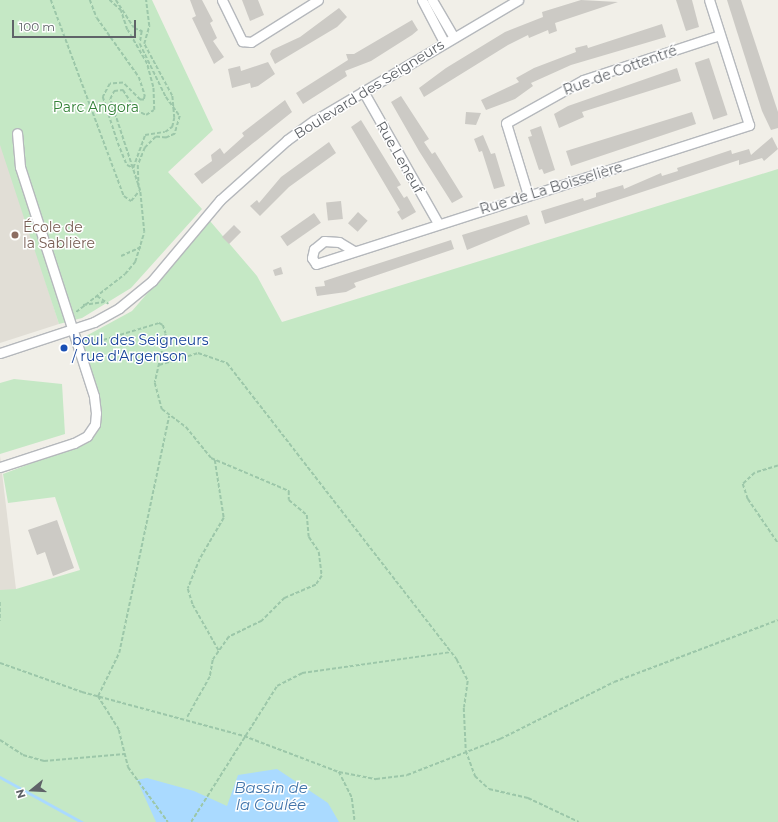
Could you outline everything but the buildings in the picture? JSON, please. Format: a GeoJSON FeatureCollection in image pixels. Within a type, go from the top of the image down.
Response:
{"type":"FeatureCollection","features":[{"type":"Feature","properties":{"kind":"street"},"geometry":{"type":"LineString","coordinates":[[222,0],[242,41],[251,42],[318,0]]}},
{"type":"Feature","properties":{"kind":"street"},"geometry":{"type":"LineString","coordinates":[[422,0],[444,42]]}},
{"type":"Feature","properties":{"kind":"street"},"geometry":{"type":"LineString","coordinates":[[432,0],[453,36]]}},
{"type":"Feature","properties":{"kind":"street","name":"Boulevard des Seigneurs"},"geometry":{"type":"LineString","coordinates":[[0,353],[72,330],[119,308],[152,281],[220,200],[257,165],[315,120],[453,36],[518,0]]}},
{"type":"Feature","properties":{"kind":"street"},"geometry":{"type":"LineString","coordinates":[[709,0],[720,35]]}},
{"type":"Feature","properties":{"kind":"street","name":"Rue de La Boisselière"},"geometry":{"type":"LineString","coordinates":[[354,251],[749,125],[720,35]]}},
{"type":"Feature","properties":{"kind":"street","name":"Rue de Cottentré"},"geometry":{"type":"LineString","coordinates":[[528,195],[506,123],[583,80],[720,35]]}},
{"type":"Feature","properties":{"kind":"street","name":"Rue Leneuf"},"geometry":{"type":"LineString","coordinates":[[363,91],[438,223]]}},
{"type":"Feature","properties":{"kind":"street"},"geometry":{"type":"LineString","coordinates":[[0,466],[74,443],[87,436],[95,424],[94,396],[20,167],[17,133]]}},
{"type":"Feature","properties":{"kind":"path"},"geometry":{"type":"LineString","coordinates":[[51,0],[124,196],[131,201],[140,191]]}},
{"type":"Feature","properties":{"kind":"path"},"geometry":{"type":"LineString","coordinates":[[90,0],[97,18],[139,77],[145,95],[144,100],[140,100],[123,83],[110,84],[102,97],[127,165],[133,168]]}},
{"type":"Feature","properties":{"kind":"path"},"geometry":{"type":"LineString","coordinates":[[109,0],[121,11],[127,30],[147,64],[154,87],[154,110],[146,115],[136,110],[123,90],[114,91],[110,99],[140,191]]}},
{"type":"Feature","properties":{"kind":"path"},"geometry":{"type":"LineString","coordinates":[[75,316],[82,305],[97,296],[125,274],[141,248],[144,216],[138,165],[145,148],[156,137],[166,138],[175,134],[180,125],[180,116],[174,110],[140,44],[142,31],[134,28],[116,0]]}},
{"type":"Feature","properties":{"kind":"path"},"geometry":{"type":"LineString","coordinates":[[133,168],[146,135],[154,131],[165,132],[172,127],[174,110],[172,96],[144,44],[149,26],[146,0]]}},
{"type":"Feature","properties":{"kind":"path"},"geometry":{"type":"LineString","coordinates":[[121,256],[141,248]]}},
{"type":"Feature","properties":{"kind":"path"},"geometry":{"type":"LineString","coordinates":[[97,296],[104,302],[119,308]]}},
{"type":"Feature","properties":{"kind":"path"},"geometry":{"type":"LineString","coordinates":[[82,305],[104,302]]}},
{"type":"Feature","properties":{"kind":"path"},"geometry":{"type":"LineString","coordinates":[[72,330],[86,341],[103,340],[158,323],[166,334],[155,383],[156,398],[169,415],[186,427],[215,460],[289,491],[289,500],[307,515],[309,537],[322,564],[322,576],[316,585],[285,598],[262,621],[229,637],[219,651],[210,677],[187,718]]}},
{"type":"Feature","properties":{"kind":"path"},"geometry":{"type":"LineString","coordinates":[[159,365],[198,353],[227,363],[451,652],[468,681],[464,708],[466,751],[475,776],[489,789],[528,798],[579,822]]}},
{"type":"Feature","properties":{"kind":"path"},"geometry":{"type":"LineString","coordinates":[[98,696],[119,653],[169,415]]}},
{"type":"Feature","properties":{"kind":"path"},"geometry":{"type":"LineString","coordinates":[[215,460],[224,518],[200,559],[188,589],[193,605],[219,651]]}},
{"type":"Feature","properties":{"kind":"path"},"geometry":{"type":"LineString","coordinates":[[778,466],[755,473],[743,484],[748,499],[778,542]]}},
{"type":"Feature","properties":{"kind":"path"},"geometry":{"type":"LineString","coordinates":[[0,602],[0,621]]}},
{"type":"Feature","properties":{"kind":"path"},"geometry":{"type":"LineString","coordinates":[[0,662],[98,696],[187,718],[244,736],[339,772],[376,779],[407,775],[500,738],[614,682],[778,620]]}},
{"type":"Feature","properties":{"kind":"path"},"geometry":{"type":"LineString","coordinates":[[191,822],[277,686],[297,676],[451,652]]}},
{"type":"Feature","properties":{"kind":"path"},"geometry":{"type":"LineString","coordinates":[[98,696],[119,730],[128,767],[168,822]]}},
{"type":"Feature","properties":{"kind":"path"},"geometry":{"type":"LineString","coordinates":[[0,740],[23,755],[44,761],[125,754]]}},
{"type":"Feature","properties":{"kind":"path"},"geometry":{"type":"LineString","coordinates":[[339,772],[352,798],[356,822]]}},
{"type":"Feature","properties":{"kind":"shaded area","name":"École de la Sablière"},"geometry":{"type":"Polygon","coordinates":[[[2,144],[59,324],[0,343],[0,145],[2,144]]]}},
{"type":"Feature","properties":{"kind":"shaded area"},"geometry":{"type":"Polygon","coordinates":[[[0,456],[16,589],[0,593],[0,456]]]}},
{"type":"Feature","properties":{"kind":"green space","name":"Parc Angora"},"geometry":{"type":"Polygon","coordinates":[[[0,0],[152,0],[213,130],[168,172],[202,209],[131,288],[82,318],[59,324],[0,145],[0,0]]]}},
{"type":"Feature","properties":{"kind":"green space"},"geometry":{"type":"Polygon","coordinates":[[[778,169],[778,822],[0,822],[0,590],[16,589],[80,570],[55,497],[8,503],[3,474],[80,445],[100,423],[101,407],[96,384],[81,345],[86,336],[132,311],[210,221],[257,276],[282,322],[778,169]]]}},
{"type":"Feature","properties":{"kind":"green space"},"geometry":{"type":"Polygon","coordinates":[[[14,379],[62,384],[65,434],[0,454],[0,383],[14,379]]]}},
{"type":"Feature","properties":{"kind":"water","name":"Bassin de la Coulée"},"geometry":{"type":"Polygon","coordinates":[[[277,769],[328,803],[339,822],[156,822],[137,780],[147,778],[194,791],[227,806],[238,775],[277,769]]]}},
{"type":"Feature","properties":{"kind":"waterway"},"geometry":{"type":"LineString","coordinates":[[0,777],[82,822]]}},
{"type":"Feature","properties":{"kind":"place","name":"École de la Sablière"},"geometry":{"type":"Point","coordinates":[15,235]}},
{"type":"Feature","properties":{"kind":"place","name":"boul. des Seigneurs / rue d'Argenson"},"geometry":{"type":"Point","coordinates":[64,348]}}]}
